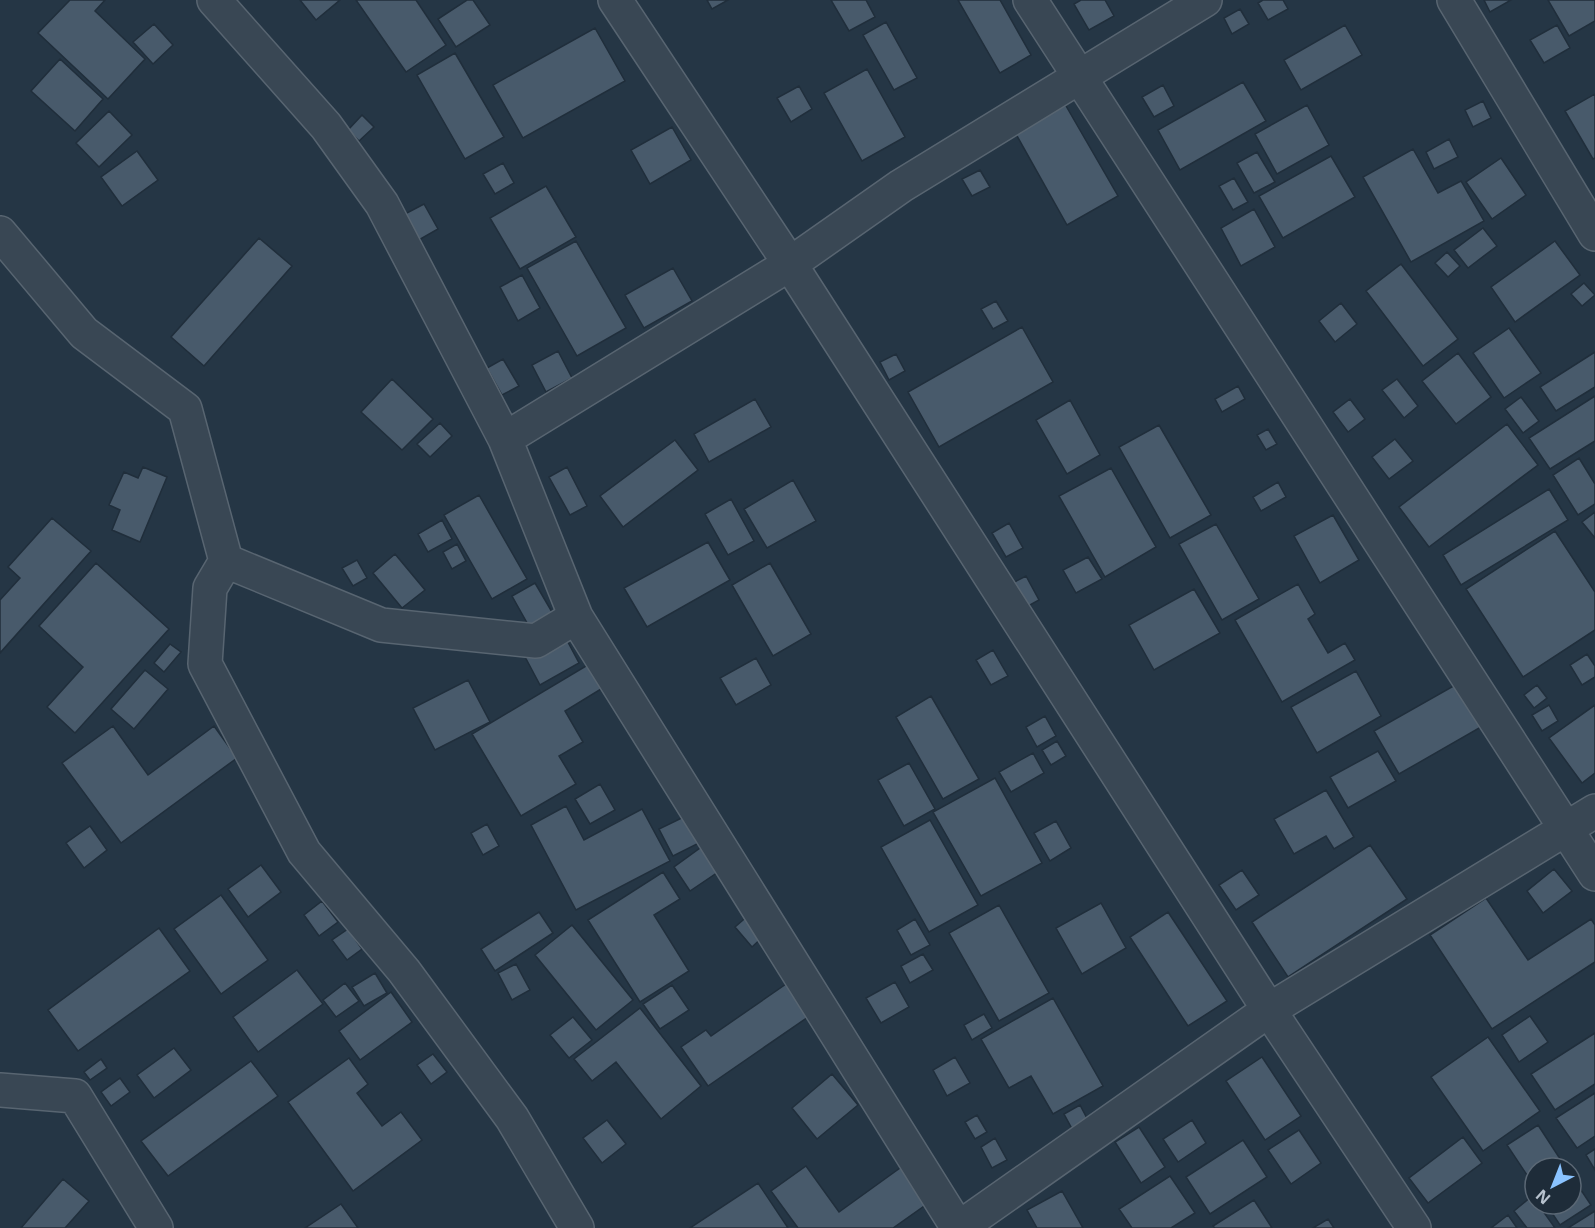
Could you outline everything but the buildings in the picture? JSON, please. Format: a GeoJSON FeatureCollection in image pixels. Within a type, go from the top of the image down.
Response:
{"type":"FeatureCollection","features":[{"type":"Feature","properties":{"kind":"street"},"geometry":{"type":"LineString","coordinates":[[214,0],[327,126],[382,204],[505,439],[576,617],[959,1228],[1269,1010],[1595,811]]}},
{"type":"Feature","properties":{"kind":"street"},"geometry":{"type":"LineString","coordinates":[[615,0],[790,264],[1269,1010],[1414,1228]]}},
{"type":"Feature","properties":{"kind":"street"},"geometry":{"type":"LineString","coordinates":[[1030,0],[1595,874]]}},
{"type":"Feature","properties":{"kind":"street"},"geometry":{"type":"LineString","coordinates":[[505,439],[790,264],[901,186],[1205,0]]}},
{"type":"Feature","properties":{"kind":"street"},"geometry":{"type":"LineString","coordinates":[[1454,0],[1595,234]]}},
{"type":"Feature","properties":{"kind":"street"},"geometry":{"type":"LineString","coordinates":[[0,233],[84,333],[184,409],[226,561],[210,588],[205,664],[304,852],[404,971],[512,1118],[577,1228]]}},
{"type":"Feature","properties":{"kind":"street"},"geometry":{"type":"LineString","coordinates":[[226,561],[381,626],[536,641],[576,617]]}},
{"type":"Feature","properties":{"kind":"street"},"geometry":{"type":"LineString","coordinates":[[0,1090],[75,1096],[156,1228]]}}]}
